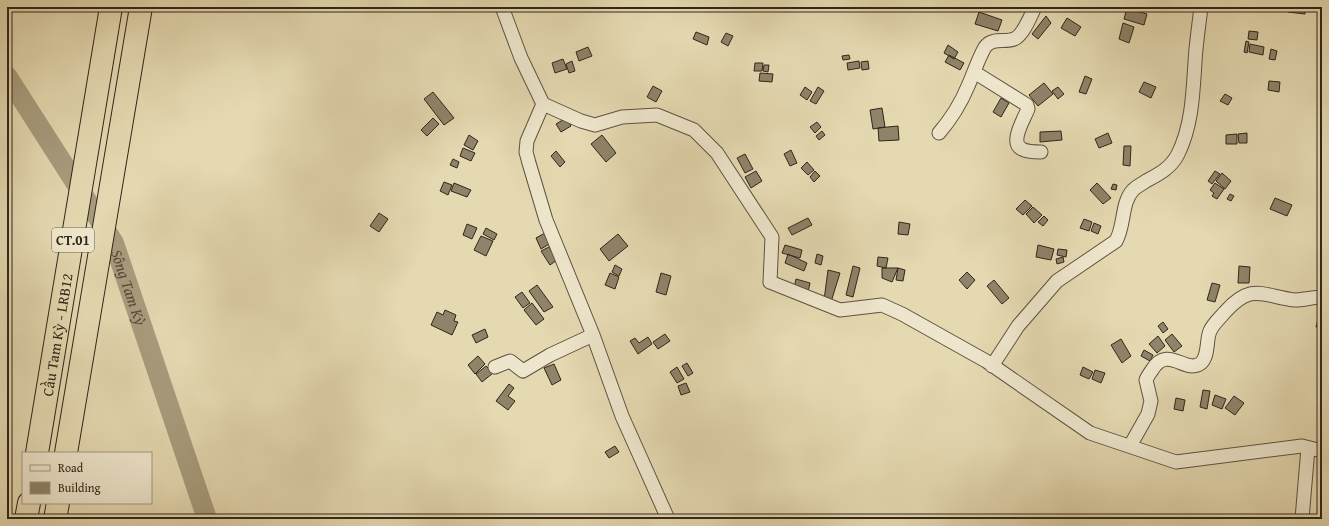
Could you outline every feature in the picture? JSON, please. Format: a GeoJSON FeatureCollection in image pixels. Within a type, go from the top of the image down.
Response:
{"type":"FeatureCollection","features":[{"type":"Feature","properties":{"kind":"highway","name":"Cầu Tam Kỳ - LRB12"},"geometry":{"type":"LineString","coordinates":[[66,452],[141,7]]}},
{"type":"Feature","properties":{"kind":"highway","name":"Cầu Tam Kỳ - LRB12"},"geometry":{"type":"LineString","coordinates":[[37,452],[110,17]]}},
{"type":"Feature","properties":{"kind":"highway"},"geometry":{"type":"LineString","coordinates":[[26,519],[29,504]]}},
{"type":"Feature","properties":{"kind":"highway"},"geometry":{"type":"LineString","coordinates":[[55,519],[58,504]]}},
{"type":"Feature","properties":{"kind":"street"},"geometry":{"type":"LineString","coordinates":[[502,7],[521,58],[543,104],[581,121],[595,125],[622,117],[657,115],[694,130],[717,152],[772,237],[770,282],[840,310],[882,305],[902,314],[992,366],[1090,433],[1176,462],[1302,446],[1322,451]]}},
{"type":"Feature","properties":{"kind":"street"},"geometry":{"type":"LineString","coordinates":[[939,133],[956,110],[968,89],[985,47],[989,43],[997,40],[1009,40],[1018,37],[1028,22],[1035,7]]}},
{"type":"Feature","properties":{"kind":"street"},"geometry":{"type":"LineString","coordinates":[[992,366],[1018,326],[1057,281],[1116,241],[1120,234],[1126,202],[1129,195],[1137,186],[1167,169],[1178,155],[1184,139],[1193,96],[1195,60],[1201,7]]}},
{"type":"Feature","properties":{"kind":"street"},"geometry":{"type":"LineString","coordinates":[[974,72],[1027,105],[1028,109],[1016,143],[1023,150],[1041,152]]}},
{"type":"Feature","properties":{"kind":"street"},"geometry":{"type":"LineString","coordinates":[[543,104],[527,141],[526,152],[546,220],[593,335],[622,416],[668,519]]}},
{"type":"Feature","properties":{"kind":"street"},"geometry":{"type":"LineString","coordinates":[[1130,446],[1148,414],[1151,401],[1146,380],[1156,363],[1161,359],[1198,365],[1204,358],[1207,343],[1213,327],[1230,306],[1250,293],[1257,292],[1299,300],[1322,298]]}},
{"type":"Feature","properties":{"kind":"street"},"geometry":{"type":"LineString","coordinates":[[495,367],[510,362],[523,371],[550,355],[593,335]]}},
{"type":"Feature","properties":{"kind":"street"},"geometry":{"type":"LineString","coordinates":[[1302,519],[1308,448]]}},
{"type":"Feature","properties":{"kind":"building"},"geometry":{"type":"Polygon","coordinates":[[[1288,7],[1305,7],[1305,14],[1288,12],[1288,7]]]}},
{"type":"Feature","properties":{"kind":"building"},"geometry":{"type":"Polygon","coordinates":[[[1127,8],[1147,14],[1144,25],[1124,19],[1127,8]]]}},
{"type":"Feature","properties":{"kind":"building"},"geometry":{"type":"Polygon","coordinates":[[[979,12],[1002,20],[998,31],[975,24],[979,12]]]}},
{"type":"Feature","properties":{"kind":"building"},"geometry":{"type":"Polygon","coordinates":[[[1046,16],[1051,23],[1038,39],[1032,34],[1046,16]]]}},
{"type":"Feature","properties":{"kind":"building"},"geometry":{"type":"Polygon","coordinates":[[[1067,18],[1081,27],[1075,36],[1061,28],[1067,18]]]}},
{"type":"Feature","properties":{"kind":"building"},"geometry":{"type":"Polygon","coordinates":[[[1123,23],[1134,27],[1129,43],[1119,39],[1123,23]]]}},
{"type":"Feature","properties":{"kind":"building"},"geometry":{"type":"Polygon","coordinates":[[[1249,31],[1258,32],[1257,40],[1248,39],[1249,31]]]}},
{"type":"Feature","properties":{"kind":"building"},"geometry":{"type":"Polygon","coordinates":[[[696,32],[709,37],[707,45],[693,39],[696,32]]]}},
{"type":"Feature","properties":{"kind":"building"},"geometry":{"type":"Polygon","coordinates":[[[726,33],[733,36],[728,46],[721,42],[726,33]]]}},
{"type":"Feature","properties":{"kind":"building"},"geometry":{"type":"Polygon","coordinates":[[[1246,41],[1249,42],[1247,53],[1244,52],[1246,41]]]}},
{"type":"Feature","properties":{"kind":"building"},"geometry":{"type":"Polygon","coordinates":[[[1250,44],[1264,47],[1263,55],[1249,52],[1250,44]]]}},
{"type":"Feature","properties":{"kind":"building"},"geometry":{"type":"Polygon","coordinates":[[[948,45],[958,52],[954,59],[944,53],[948,45]]]}},
{"type":"Feature","properties":{"kind":"building"},"geometry":{"type":"Polygon","coordinates":[[[588,47],[592,56],[579,61],[576,52],[588,47]]]}},
{"type":"Feature","properties":{"kind":"building"},"geometry":{"type":"Polygon","coordinates":[[[1271,49],[1277,51],[1275,60],[1269,59],[1271,49]]]}},
{"type":"Feature","properties":{"kind":"building"},"geometry":{"type":"Polygon","coordinates":[[[849,55],[850,59],[843,60],[842,56],[849,55]]]}},
{"type":"Feature","properties":{"kind":"building"},"geometry":{"type":"Polygon","coordinates":[[[949,55],[964,63],[960,70],[945,62],[949,55]]]}},
{"type":"Feature","properties":{"kind":"building"},"geometry":{"type":"Polygon","coordinates":[[[563,59],[567,69],[555,73],[552,63],[563,59]]]}},
{"type":"Feature","properties":{"kind":"building"},"geometry":{"type":"Polygon","coordinates":[[[572,61],[575,71],[569,73],[566,64],[572,61]]]}},
{"type":"Feature","properties":{"kind":"building"},"geometry":{"type":"Polygon","coordinates":[[[859,61],[860,68],[848,70],[847,63],[859,61]]]}},
{"type":"Feature","properties":{"kind":"building"},"geometry":{"type":"Polygon","coordinates":[[[868,61],[869,69],[862,70],[861,62],[868,61]]]}},
{"type":"Feature","properties":{"kind":"building"},"geometry":{"type":"Polygon","coordinates":[[[755,63],[763,63],[762,71],[754,71],[755,63]]]}},
{"type":"Feature","properties":{"kind":"building"},"geometry":{"type":"Polygon","coordinates":[[[764,65],[769,65],[768,72],[763,71],[764,65]]]}},
{"type":"Feature","properties":{"kind":"building"},"geometry":{"type":"Polygon","coordinates":[[[760,73],[773,74],[772,82],[759,81],[760,73]]]}},
{"type":"Feature","properties":{"kind":"building"},"geometry":{"type":"Polygon","coordinates":[[[1085,76],[1092,79],[1086,94],[1079,92],[1085,76]]]}},
{"type":"Feature","properties":{"kind":"building"},"geometry":{"type":"Polygon","coordinates":[[[1269,81],[1280,82],[1279,92],[1268,90],[1269,81]]]}},
{"type":"Feature","properties":{"kind":"building"},"geometry":{"type":"Polygon","coordinates":[[[1144,82],[1156,87],[1151,98],[1139,92],[1144,82]]]}},
{"type":"Feature","properties":{"kind":"building"},"geometry":{"type":"Polygon","coordinates":[[[1044,83],[1053,94],[1038,106],[1029,95],[1044,83]]]}},
{"type":"Feature","properties":{"kind":"building"},"geometry":{"type":"Polygon","coordinates":[[[653,86],[662,91],[656,102],[647,97],[653,86]]]}},
{"type":"Feature","properties":{"kind":"building"},"geometry":{"type":"Polygon","coordinates":[[[805,87],[812,92],[807,100],[800,95],[805,87]]]}},
{"type":"Feature","properties":{"kind":"building"},"geometry":{"type":"Polygon","coordinates":[[[818,87],[824,91],[816,104],[810,101],[818,87]]]}},
{"type":"Feature","properties":{"kind":"building"},"geometry":{"type":"Polygon","coordinates":[[[1058,87],[1064,94],[1058,99],[1052,91],[1058,87]]]}},
{"type":"Feature","properties":{"kind":"building"},"geometry":{"type":"Polygon","coordinates":[[[433,92],[454,118],[444,125],[424,99],[433,92]]]}},
{"type":"Feature","properties":{"kind":"building"},"geometry":{"type":"Polygon","coordinates":[[[1225,94],[1232,98],[1228,105],[1220,101],[1225,94]]]}},
{"type":"Feature","properties":{"kind":"building"},"geometry":{"type":"Polygon","coordinates":[[[1001,98],[1009,103],[1001,117],[993,112],[1001,98]]]}},
{"type":"Feature","properties":{"kind":"building"},"geometry":{"type":"Polygon","coordinates":[[[882,108],[885,127],[873,129],[870,110],[882,108]]]}},
{"type":"Feature","properties":{"kind":"building"},"geometry":{"type":"Polygon","coordinates":[[[433,118],[439,124],[427,136],[421,130],[433,118]]]}},
{"type":"Feature","properties":{"kind":"building"},"geometry":{"type":"Polygon","coordinates":[[[566,118],[571,126],[561,132],[556,124],[566,118]]]}},
{"type":"Feature","properties":{"kind":"building"},"geometry":{"type":"Polygon","coordinates":[[[817,122],[821,127],[815,133],[810,127],[817,122]]]}},
{"type":"Feature","properties":{"kind":"building"},"geometry":{"type":"Polygon","coordinates":[[[898,126],[899,140],[879,141],[878,128],[898,126]]]}},
{"type":"Feature","properties":{"kind":"building"},"geometry":{"type":"Polygon","coordinates":[[[822,131],[825,135],[819,140],[816,136],[822,131]]]}},
{"type":"Feature","properties":{"kind":"building"},"geometry":{"type":"Polygon","coordinates":[[[1061,131],[1062,140],[1040,142],[1040,132],[1061,131]]]}},
{"type":"Feature","properties":{"kind":"building"},"geometry":{"type":"Polygon","coordinates":[[[1108,133],[1112,143],[1099,148],[1095,139],[1108,133]]]}},
{"type":"Feature","properties":{"kind":"building"},"geometry":{"type":"Polygon","coordinates":[[[1247,133],[1247,143],[1239,143],[1238,134],[1247,133]]]}},
{"type":"Feature","properties":{"kind":"building"},"geometry":{"type":"Polygon","coordinates":[[[1237,134],[1237,144],[1226,144],[1226,135],[1237,134]]]}},
{"type":"Feature","properties":{"kind":"building"},"geometry":{"type":"Polygon","coordinates":[[[469,135],[478,141],[473,150],[464,145],[469,135]]]}},
{"type":"Feature","properties":{"kind":"building"},"geometry":{"type":"Polygon","coordinates":[[[602,135],[616,153],[606,162],[591,144],[602,135]]]}},
{"type":"Feature","properties":{"kind":"building"},"geometry":{"type":"Polygon","coordinates":[[[1124,146],[1131,146],[1130,166],[1123,165],[1124,146]]]}},
{"type":"Feature","properties":{"kind":"building"},"geometry":{"type":"Polygon","coordinates":[[[463,148],[475,153],[471,161],[460,156],[463,148]]]}},
{"type":"Feature","properties":{"kind":"building"},"geometry":{"type":"Polygon","coordinates":[[[791,150],[797,163],[790,166],[784,154],[791,150]]]}},
{"type":"Feature","properties":{"kind":"building"},"geometry":{"type":"Polygon","coordinates":[[[556,151],[565,162],[560,167],[551,156],[556,151]]]}},
{"type":"Feature","properties":{"kind":"building"},"geometry":{"type":"Polygon","coordinates":[[[745,154],[753,169],[745,173],[737,158],[745,154]]]}},
{"type":"Feature","properties":{"kind":"building"},"geometry":{"type":"Polygon","coordinates":[[[453,159],[459,162],[457,168],[450,165],[453,159]]]}},
{"type":"Feature","properties":{"kind":"building"},"geometry":{"type":"Polygon","coordinates":[[[807,162],[814,170],[808,175],[801,168],[807,162]]]}},
{"type":"Feature","properties":{"kind":"building"},"geometry":{"type":"Polygon","coordinates":[[[756,171],[762,181],[751,188],[745,177],[756,171]]]}},
{"type":"Feature","properties":{"kind":"building"},"geometry":{"type":"Polygon","coordinates":[[[815,171],[820,176],[814,182],[810,177],[815,171]]]}},
{"type":"Feature","properties":{"kind":"building"},"geometry":{"type":"Polygon","coordinates":[[[1215,171],[1220,174],[1212,184],[1208,181],[1215,171]]]}},
{"type":"Feature","properties":{"kind":"building"},"geometry":{"type":"Polygon","coordinates":[[[1222,173],[1231,181],[1225,189],[1216,181],[1222,173]]]}},
{"type":"Feature","properties":{"kind":"building"},"geometry":{"type":"Polygon","coordinates":[[[444,182],[452,185],[448,195],[440,191],[444,182]]]}},
{"type":"Feature","properties":{"kind":"building"},"geometry":{"type":"Polygon","coordinates":[[[454,183],[471,190],[467,197],[451,191],[454,183]]]}},
{"type":"Feature","properties":{"kind":"building"},"geometry":{"type":"Polygon","coordinates":[[[1097,183],[1111,198],[1103,204],[1090,190],[1097,183]]]}},
{"type":"Feature","properties":{"kind":"building"},"geometry":{"type":"Polygon","coordinates":[[[1215,183],[1224,189],[1217,199],[1212,196],[1214,193],[1210,190],[1215,183]]]}},
{"type":"Feature","properties":{"kind":"building"},"geometry":{"type":"Polygon","coordinates":[[[1113,184],[1117,185],[1116,190],[1111,189],[1113,184]]]}},
{"type":"Feature","properties":{"kind":"building"},"geometry":{"type":"Polygon","coordinates":[[[1230,194],[1234,196],[1231,201],[1227,199],[1230,194]]]}},
{"type":"Feature","properties":{"kind":"building"},"geometry":{"type":"Polygon","coordinates":[[[1275,198],[1292,205],[1287,216],[1270,209],[1275,198]]]}},
{"type":"Feature","properties":{"kind":"building"},"geometry":{"type":"Polygon","coordinates":[[[1025,200],[1032,206],[1023,215],[1016,209],[1025,200]]]}},
{"type":"Feature","properties":{"kind":"building"},"geometry":{"type":"Polygon","coordinates":[[[1033,207],[1042,215],[1034,223],[1026,214],[1033,207]]]}},
{"type":"Feature","properties":{"kind":"building"},"geometry":{"type":"Polygon","coordinates":[[[379,213],[388,219],[379,232],[370,226],[379,213]]]}},
{"type":"Feature","properties":{"kind":"building"},"geometry":{"type":"Polygon","coordinates":[[[1044,216],[1048,220],[1043,226],[1038,222],[1044,216]]]}},
{"type":"Feature","properties":{"kind":"building"},"geometry":{"type":"Polygon","coordinates":[[[808,218],[812,225],[792,235],[788,228],[808,218]]]}},
{"type":"Feature","properties":{"kind":"building"},"geometry":{"type":"Polygon","coordinates":[[[1084,219],[1092,222],[1089,231],[1080,228],[1084,219]]]}},
{"type":"Feature","properties":{"kind":"building"},"geometry":{"type":"Polygon","coordinates":[[[899,222],[910,224],[908,235],[898,234],[899,222]]]}},
{"type":"Feature","properties":{"kind":"building"},"geometry":{"type":"Polygon","coordinates":[[[1094,223],[1101,226],[1098,234],[1091,231],[1094,223]]]}},
{"type":"Feature","properties":{"kind":"building"},"geometry":{"type":"Polygon","coordinates":[[[467,224],[477,228],[472,239],[463,235],[467,224]]]}},
{"type":"Feature","properties":{"kind":"building"},"geometry":{"type":"Polygon","coordinates":[[[486,228],[497,234],[494,240],[483,234],[486,228]]]}},
{"type":"Feature","properties":{"kind":"building"},"geometry":{"type":"Polygon","coordinates":[[[545,233],[551,243],[541,249],[536,238],[545,233]]]}},
{"type":"Feature","properties":{"kind":"building"},"geometry":{"type":"Polygon","coordinates":[[[618,234],[628,246],[609,261],[600,249],[618,234]]]}},
{"type":"Feature","properties":{"kind":"building"},"geometry":{"type":"Polygon","coordinates":[[[481,236],[493,241],[486,256],[474,250],[481,236]]]}},
{"type":"Feature","properties":{"kind":"building"},"geometry":{"type":"Polygon","coordinates":[[[785,245],[802,250],[800,258],[782,253],[785,245]]]}},
{"type":"Feature","properties":{"kind":"building"},"geometry":{"type":"Polygon","coordinates":[[[1038,245],[1054,249],[1051,260],[1036,257],[1038,245]]]}},
{"type":"Feature","properties":{"kind":"building"},"geometry":{"type":"Polygon","coordinates":[[[549,247],[557,260],[550,265],[541,251],[549,247]]]}},
{"type":"Feature","properties":{"kind":"building"},"geometry":{"type":"Polygon","coordinates":[[[1058,249],[1067,250],[1066,257],[1057,255],[1058,249]]]}},
{"type":"Feature","properties":{"kind":"building"},"geometry":{"type":"Polygon","coordinates":[[[788,254],[807,263],[804,271],[785,263],[788,254]]]}},
{"type":"Feature","properties":{"kind":"building"},"geometry":{"type":"Polygon","coordinates":[[[817,254],[823,256],[821,265],[815,263],[817,254]]]}},
{"type":"Feature","properties":{"kind":"building"},"geometry":{"type":"Polygon","coordinates":[[[878,257],[888,258],[886,268],[877,266],[878,257]]]}},
{"type":"Feature","properties":{"kind":"building"},"geometry":{"type":"Polygon","coordinates":[[[1063,257],[1064,262],[1057,264],[1056,259],[1063,257]]]}},
{"type":"Feature","properties":{"kind":"building"},"geometry":{"type":"Polygon","coordinates":[[[615,265],[622,269],[619,276],[612,272],[615,265]]]}},
{"type":"Feature","properties":{"kind":"building"},"geometry":{"type":"Polygon","coordinates":[[[853,266],[860,268],[853,297],[846,295],[853,266]]]}},
{"type":"Feature","properties":{"kind":"building"},"geometry":{"type":"Polygon","coordinates":[[[1239,266],[1250,267],[1249,283],[1238,283],[1239,266]]]}},
{"type":"Feature","properties":{"kind":"building"},"geometry":{"type":"Polygon","coordinates":[[[882,268],[898,268],[892,282],[882,278],[882,268]]]}},
{"type":"Feature","properties":{"kind":"building"},"geometry":{"type":"Polygon","coordinates":[[[898,268],[905,270],[903,281],[896,280],[898,268]]]}},
{"type":"Feature","properties":{"kind":"building"},"geometry":{"type":"Polygon","coordinates":[[[828,270],[840,273],[831,302],[824,300],[828,270]]]}},
{"type":"Feature","properties":{"kind":"building"},"geometry":{"type":"Polygon","coordinates":[[[967,272],[975,280],[967,289],[959,280],[967,272]]]}},
{"type":"Feature","properties":{"kind":"building"},"geometry":{"type":"Polygon","coordinates":[[[610,273],[619,277],[615,289],[605,285],[610,273]]]}},
{"type":"Feature","properties":{"kind":"building"},"geometry":{"type":"Polygon","coordinates":[[[661,273],[671,276],[666,295],[656,292],[661,273]]]}},
{"type":"Feature","properties":{"kind":"building"},"geometry":{"type":"Polygon","coordinates":[[[796,279],[810,283],[808,292],[794,288],[796,279]]]}},
{"type":"Feature","properties":{"kind":"building"},"geometry":{"type":"Polygon","coordinates":[[[994,280],[1009,298],[1002,304],[987,286],[994,280]]]}},
{"type":"Feature","properties":{"kind":"building"},"geometry":{"type":"Polygon","coordinates":[[[1212,283],[1220,285],[1215,302],[1207,300],[1212,283]]]}},
{"type":"Feature","properties":{"kind":"building"},"geometry":{"type":"Polygon","coordinates":[[[537,285],[553,307],[544,312],[529,291],[537,285]]]}},
{"type":"Feature","properties":{"kind":"building"},"geometry":{"type":"Polygon","coordinates":[[[522,292],[530,303],[523,308],[515,297],[522,292]]]}},
{"type":"Feature","properties":{"kind":"building"},"geometry":{"type":"Polygon","coordinates":[[[532,303],[544,319],[536,325],[524,310],[532,303]]]}},
{"type":"Feature","properties":{"kind":"building"},"geometry":{"type":"Polygon","coordinates":[[[445,310],[456,315],[454,321],[458,322],[452,335],[431,325],[437,312],[443,315],[445,310]]]}},
{"type":"Feature","properties":{"kind":"building"},"geometry":{"type":"Polygon","coordinates":[[[1319,315],[1322,316],[1322,328],[1316,327],[1319,315]]]}},
{"type":"Feature","properties":{"kind":"building"},"geometry":{"type":"Polygon","coordinates":[[[1163,322],[1168,329],[1163,333],[1158,326],[1163,322]]]}},
{"type":"Feature","properties":{"kind":"building"},"geometry":{"type":"Polygon","coordinates":[[[485,329],[488,337],[476,343],[472,335],[485,329]]]}},
{"type":"Feature","properties":{"kind":"building"},"geometry":{"type":"Polygon","coordinates":[[[665,334],[670,341],[658,349],[653,342],[665,334]]]}},
{"type":"Feature","properties":{"kind":"building"},"geometry":{"type":"Polygon","coordinates":[[[1172,334],[1182,346],[1174,352],[1165,340],[1172,334]]]}},
{"type":"Feature","properties":{"kind":"building"},"geometry":{"type":"Polygon","coordinates":[[[1158,336],[1165,346],[1157,353],[1149,344],[1158,336]]]}},
{"type":"Feature","properties":{"kind":"building"},"geometry":{"type":"Polygon","coordinates":[[[648,337],[652,344],[638,354],[630,341],[635,338],[639,343],[648,337]]]}},
{"type":"Feature","properties":{"kind":"building"},"geometry":{"type":"Polygon","coordinates":[[[1121,339],[1131,356],[1122,363],[1111,345],[1121,339]]]}},
{"type":"Feature","properties":{"kind":"building"},"geometry":{"type":"Polygon","coordinates":[[[1144,350],[1153,355],[1150,361],[1141,356],[1144,350]]]}},
{"type":"Feature","properties":{"kind":"building"},"geometry":{"type":"Polygon","coordinates":[[[478,356],[485,364],[475,374],[468,365],[478,356]]]}},
{"type":"Feature","properties":{"kind":"building"},"geometry":{"type":"Polygon","coordinates":[[[687,363],[693,373],[688,376],[682,366],[687,363]]]}},
{"type":"Feature","properties":{"kind":"building"},"geometry":{"type":"Polygon","coordinates":[[[554,364],[561,380],[552,385],[544,368],[554,364]]]}},
{"type":"Feature","properties":{"kind":"building"},"geometry":{"type":"Polygon","coordinates":[[[486,366],[493,373],[482,382],[476,374],[486,366]]]}},
{"type":"Feature","properties":{"kind":"building"},"geometry":{"type":"Polygon","coordinates":[[[677,367],[684,379],[677,383],[670,372],[677,367]]]}},
{"type":"Feature","properties":{"kind":"building"},"geometry":{"type":"Polygon","coordinates":[[[1083,367],[1093,372],[1089,379],[1080,375],[1083,367]]]}},
{"type":"Feature","properties":{"kind":"building"},"geometry":{"type":"Polygon","coordinates":[[[1095,370],[1105,373],[1101,383],[1092,379],[1095,370]]]}},
{"type":"Feature","properties":{"kind":"building"},"geometry":{"type":"Polygon","coordinates":[[[686,383],[690,392],[681,395],[678,386],[686,383]]]}},
{"type":"Feature","properties":{"kind":"building"},"geometry":{"type":"Polygon","coordinates":[[[509,384],[514,388],[508,396],[515,401],[508,410],[496,401],[509,384]]]}},
{"type":"Feature","properties":{"kind":"building"},"geometry":{"type":"Polygon","coordinates":[[[1203,390],[1210,391],[1207,409],[1200,407],[1203,390]]]}},
{"type":"Feature","properties":{"kind":"building"},"geometry":{"type":"Polygon","coordinates":[[[1215,395],[1226,399],[1222,409],[1212,405],[1215,395]]]}},
{"type":"Feature","properties":{"kind":"building"},"geometry":{"type":"Polygon","coordinates":[[[1234,396],[1244,403],[1235,415],[1225,408],[1234,396]]]}},
{"type":"Feature","properties":{"kind":"building"},"geometry":{"type":"Polygon","coordinates":[[[1176,398],[1185,400],[1183,411],[1174,409],[1176,398]]]}},
{"type":"Feature","properties":{"kind":"building"},"geometry":{"type":"Polygon","coordinates":[[[615,446],[619,452],[609,458],[605,452],[615,446]]]}},
{"type":"Feature","properties":{"kind":"waterway","name":"Sông Tam Kỳ"},"geometry":{"type":"LineString","coordinates":[[7,76],[114,243],[207,519]]}}]}
